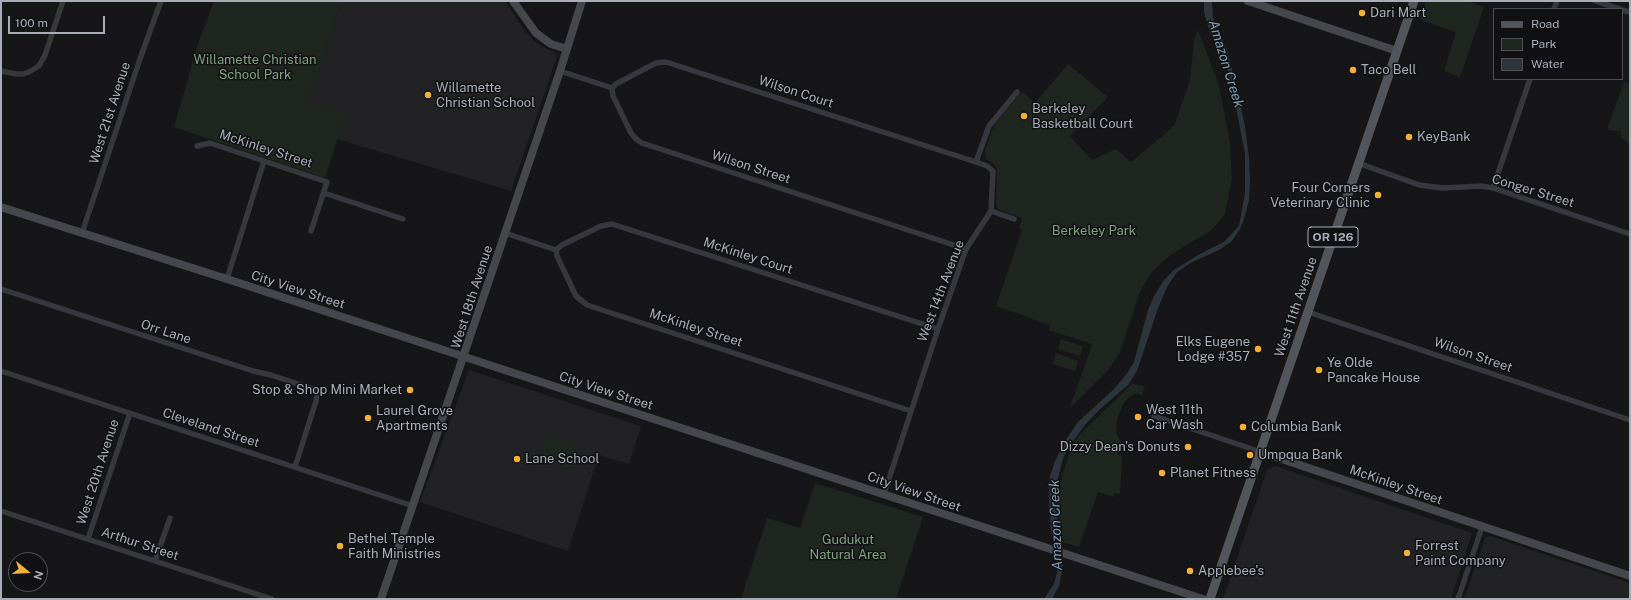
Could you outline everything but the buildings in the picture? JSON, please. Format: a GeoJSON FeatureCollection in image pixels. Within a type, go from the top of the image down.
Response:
{"type":"FeatureCollection","features":[{"type":"Feature","properties":{"kind":"main road","name":"West 11th Avenue"},"geometry":{"type":"LineString","coordinates":[[1210,599],[1414,1]]}},
{"type":"Feature","properties":{"kind":"street"},"geometry":{"type":"LineString","coordinates":[[1,71],[23,74],[39,66],[45,54],[63,1]]}},
{"type":"Feature","properties":{"kind":"street","name":"West 21st Avenue"},"geometry":{"type":"LineString","coordinates":[[82,233],[138,63],[161,1]]}},
{"type":"Feature","properties":{"kind":"street"},"geometry":{"type":"LineString","coordinates":[[514,1],[536,33],[551,44],[567,49]]}},
{"type":"Feature","properties":{"kind":"street","name":"West 18th Avenue"},"geometry":{"type":"LineString","coordinates":[[381,599],[464,358],[582,1]]}},
{"type":"Feature","properties":{"kind":"street"},"geometry":{"type":"LineString","coordinates":[[1248,1],[1397,51]]}},
{"type":"Feature","properties":{"kind":"street"},"geometry":{"type":"LineString","coordinates":[[1596,1],[1618,8]]}},
{"type":"Feature","properties":{"kind":"street","name":"Wilson Court"},"geometry":{"type":"LineString","coordinates":[[612,88],[618,83],[656,63],[666,62],[976,162]]}},
{"type":"Feature","properties":{"kind":"street"},"geometry":{"type":"LineString","coordinates":[[560,71],[612,88]]}},
{"type":"Feature","properties":{"kind":"street"},"geometry":{"type":"LineString","coordinates":[[1493,188],[1530,80]]}},
{"type":"Feature","properties":{"kind":"street","name":"Wilson Street"},"geometry":{"type":"LineString","coordinates":[[612,88],[613,96],[631,133],[636,139],[642,142],[966,249]]}},
{"type":"Feature","properties":{"kind":"street"},"geometry":{"type":"LineString","coordinates":[[1014,219],[991,211],[993,171],[987,166],[976,162],[989,126],[1016,92]]}},
{"type":"Feature","properties":{"kind":"street","name":"McKinley Street"},"geometry":{"type":"LineString","coordinates":[[197,146],[210,143],[327,182],[324,193]]}},
{"type":"Feature","properties":{"kind":"street"},"geometry":{"type":"LineString","coordinates":[[227,279],[264,161]]}},
{"type":"Feature","properties":{"kind":"street","name":"Conger Street"},"geometry":{"type":"LineString","coordinates":[[1358,163],[1419,185],[1443,188],[1481,186],[1493,188],[1630,234]]}},
{"type":"Feature","properties":{"kind":"street"},"geometry":{"type":"LineString","coordinates":[[311,231],[324,193],[403,219]]}},
{"type":"Feature","properties":{"kind":"street","name":"City View Street"},"geometry":{"type":"LineString","coordinates":[[1,207],[227,279],[464,358],[1203,599]]}},
{"type":"Feature","properties":{"kind":"street","name":"West 14th Avenue"},"geometry":{"type":"LineString","coordinates":[[884,494],[966,249],[991,211]]}},
{"type":"Feature","properties":{"kind":"street","name":"McKinley Court"},"geometry":{"type":"LineString","coordinates":[[556,250],[562,245],[601,226],[612,224],[938,329]]}},
{"type":"Feature","properties":{"kind":"street"},"geometry":{"type":"LineString","coordinates":[[505,233],[556,250]]}},
{"type":"Feature","properties":{"kind":"street","name":"McKinley Street"},"geometry":{"type":"LineString","coordinates":[[556,250],[557,256],[576,296],[587,305],[911,411]]}},
{"type":"Feature","properties":{"kind":"street","name":"Orr Lane"},"geometry":{"type":"LineString","coordinates":[[1,289],[253,371],[271,375],[310,388],[316,393],[316,401],[295,467]]}},
{"type":"Feature","properties":{"kind":"street","name":"Wilson Street"},"geometry":{"type":"LineString","coordinates":[[1308,312],[1630,420]]}},
{"type":"Feature","properties":{"kind":"street","name":"Cleveland Street"},"geometry":{"type":"LineString","coordinates":[[1,371],[413,506]]}},
{"type":"Feature","properties":{"kind":"street","name":"West 20th Avenue"},"geometry":{"type":"LineString","coordinates":[[88,539],[130,413]]}},
{"type":"Feature","properties":{"kind":"street","name":"McKinley Street"},"geometry":{"type":"LineString","coordinates":[[1154,416],[1630,576]]}},
{"type":"Feature","properties":{"kind":"street","name":"Arthur Street"},"geometry":{"type":"LineString","coordinates":[[1,511],[272,599]]}},
{"type":"Feature","properties":{"kind":"street"},"geometry":{"type":"LineString","coordinates":[[155,561],[170,518]]}},
{"type":"Feature","properties":{"kind":"street"},"geometry":{"type":"LineString","coordinates":[[1458,599],[1482,527]]}},
{"type":"Feature","properties":{"kind":"shaded area","name":"Willamette Christian School"},"geometry":{"type":"Polygon","coordinates":[[[341,1],[505,1],[524,30],[533,40],[541,46],[556,53],[555,56],[557,57],[511,191],[337,139],[309,102],[341,1]]]}},
{"type":"Feature","properties":{"kind":"shaded area","name":"Lane School"},"geometry":{"type":"Polygon","coordinates":[[[469,370],[641,426],[629,464],[599,455],[568,551],[420,502],[469,370]]]}},
{"type":"Feature","properties":{"kind":"shaded area"},"geometry":{"type":"Polygon","coordinates":[[[1275,466],[1472,533],[1451,599],[1223,599],[1267,470],[1275,466]]]}},
{"type":"Feature","properties":{"kind":"shaded area"},"geometry":{"type":"Polygon","coordinates":[[[1490,536],[1630,583],[1630,599],[1464,599],[1485,538],[1490,536]]]}},
{"type":"Feature","properties":{"kind":"green space","name":"Willamette Christian School Park"},"geometry":{"type":"Polygon","coordinates":[[[214,1],[341,1],[309,102],[346,113],[325,178],[174,127],[198,44],[214,1]]]}},
{"type":"Feature","properties":{"kind":"green space"},"geometry":{"type":"Polygon","coordinates":[[[1426,1],[1467,1],[1484,7],[1460,77],[1444,71],[1456,32],[1420,20],[1426,1]]]}},
{"type":"Feature","properties":{"kind":"green space","name":"Berkeley Park"},"geometry":{"type":"Polygon","coordinates":[[[1198,30],[1219,85],[1230,144],[1232,178],[1225,214],[1210,231],[1172,254],[1151,273],[1140,292],[1120,352],[1109,369],[1070,408],[1092,344],[1049,330],[1050,325],[996,306],[1022,230],[1019,228],[1022,218],[997,208],[997,169],[993,163],[986,159],[985,150],[994,125],[1020,93],[1024,93],[1035,103],[1068,64],[1108,97],[1070,136],[1092,160],[1116,149],[1131,162],[1174,126],[1190,80],[1194,41],[1198,30]]]}},
{"type":"Feature","properties":{"kind":"green space"},"geometry":{"type":"Polygon","coordinates":[[[1624,82],[1630,84],[1630,144],[1622,139],[1620,131],[1607,129],[1624,82]]]}},
{"type":"Feature","properties":{"kind":"green space"},"geometry":{"type":"Polygon","coordinates":[[[1061,339],[1083,346],[1080,356],[1058,349],[1061,339]]]}},
{"type":"Feature","properties":{"kind":"green space"},"geometry":{"type":"Polygon","coordinates":[[[1056,353],[1078,361],[1075,371],[1053,364],[1056,353]]]}},
{"type":"Feature","properties":{"kind":"green space"},"geometry":{"type":"Polygon","coordinates":[[[1132,384],[1145,386],[1142,395],[1135,393],[1123,404],[1117,419],[1116,432],[1122,445],[1118,455],[1122,456],[1120,494],[1114,493],[1113,497],[1098,492],[1079,547],[1061,542],[1059,490],[1072,445],[1080,434],[1132,384]]]}},
{"type":"Feature","properties":{"kind":"green space"},"geometry":{"type":"Polygon","coordinates":[[[549,436],[563,440],[577,447],[569,470],[550,463],[548,465],[541,463],[544,441],[549,436]]]}},
{"type":"Feature","properties":{"kind":"green space","name":"Gudukut Natural Area"},"geometry":{"type":"Polygon","coordinates":[[[815,483],[923,517],[896,599],[741,599],[767,518],[800,528],[815,483]]]}},
{"type":"Feature","properties":{"kind":"water","name":"Amazon Creek"},"geometry":{"type":"Polygon","coordinates":[[[1204,1],[1212,1],[1213,18],[1227,50],[1245,127],[1250,181],[1249,200],[1244,219],[1240,229],[1232,241],[1219,250],[1192,262],[1177,272],[1167,287],[1158,308],[1137,371],[1128,385],[1099,410],[1084,426],[1063,458],[1056,487],[1058,539],[1063,561],[1062,571],[1059,586],[1052,599],[1044,599],[1054,584],[1058,569],[1051,530],[1049,498],[1050,476],[1055,461],[1065,441],[1078,422],[1113,390],[1126,375],[1134,362],[1148,310],[1154,296],[1164,280],[1174,270],[1200,254],[1224,242],[1239,226],[1245,193],[1245,154],[1231,81],[1223,57],[1210,33],[1204,12],[1204,1]]]}},
{"type":"Feature","properties":{"kind":"place","name":"Dari Mart"},"geometry":{"type":"Point","coordinates":[1362,13]}},
{"type":"Feature","properties":{"kind":"place","name":"Taco Bell"},"geometry":{"type":"Point","coordinates":[1353,70]}},
{"type":"Feature","properties":{"kind":"place","name":"Willamette Christian School"},"geometry":{"type":"Point","coordinates":[428,95]}},
{"type":"Feature","properties":{"kind":"place","name":"Berkeley Basketball Court"},"geometry":{"type":"Point","coordinates":[1024,116]}},
{"type":"Feature","properties":{"kind":"place","name":"KeyBank"},"geometry":{"type":"Point","coordinates":[1409,137]}},
{"type":"Feature","properties":{"kind":"place","name":"Four Corners Veterinary Clinic"},"geometry":{"type":"Point","coordinates":[1378,195]}},
{"type":"Feature","properties":{"kind":"place","name":"Elks Eugene Lodge #357"},"geometry":{"type":"Point","coordinates":[1258,349]}},
{"type":"Feature","properties":{"kind":"place","name":"Ye Olde Pancake House"},"geometry":{"type":"Point","coordinates":[1319,370]}},
{"type":"Feature","properties":{"kind":"place","name":"Stop & Shop Mini Market"},"geometry":{"type":"Point","coordinates":[410,390]}},
{"type":"Feature","properties":{"kind":"place","name":"West 11th Car Wash"},"geometry":{"type":"Point","coordinates":[1138,417]}},
{"type":"Feature","properties":{"kind":"place","name":"Laurel Grove Apartments"},"geometry":{"type":"Point","coordinates":[368,418]}},
{"type":"Feature","properties":{"kind":"place","name":"Columbia Bank"},"geometry":{"type":"Point","coordinates":[1243,427]}},
{"type":"Feature","properties":{"kind":"place","name":"Dizzy Dean's Donuts"},"geometry":{"type":"Point","coordinates":[1188,447]}},
{"type":"Feature","properties":{"kind":"place","name":"Umpqua Bank"},"geometry":{"type":"Point","coordinates":[1250,455]}},
{"type":"Feature","properties":{"kind":"place","name":"Lane School"},"geometry":{"type":"Point","coordinates":[517,459]}},
{"type":"Feature","properties":{"kind":"place","name":"Planet Fitness"},"geometry":{"type":"Point","coordinates":[1162,473]}},
{"type":"Feature","properties":{"kind":"place","name":"Bethel Temple Faith Ministries"},"geometry":{"type":"Point","coordinates":[340,546]}},
{"type":"Feature","properties":{"kind":"place","name":"Forrest Paint Company"},"geometry":{"type":"Point","coordinates":[1407,553]}},
{"type":"Feature","properties":{"kind":"place","name":"Applebee's"},"geometry":{"type":"Point","coordinates":[1190,571]}}]}
